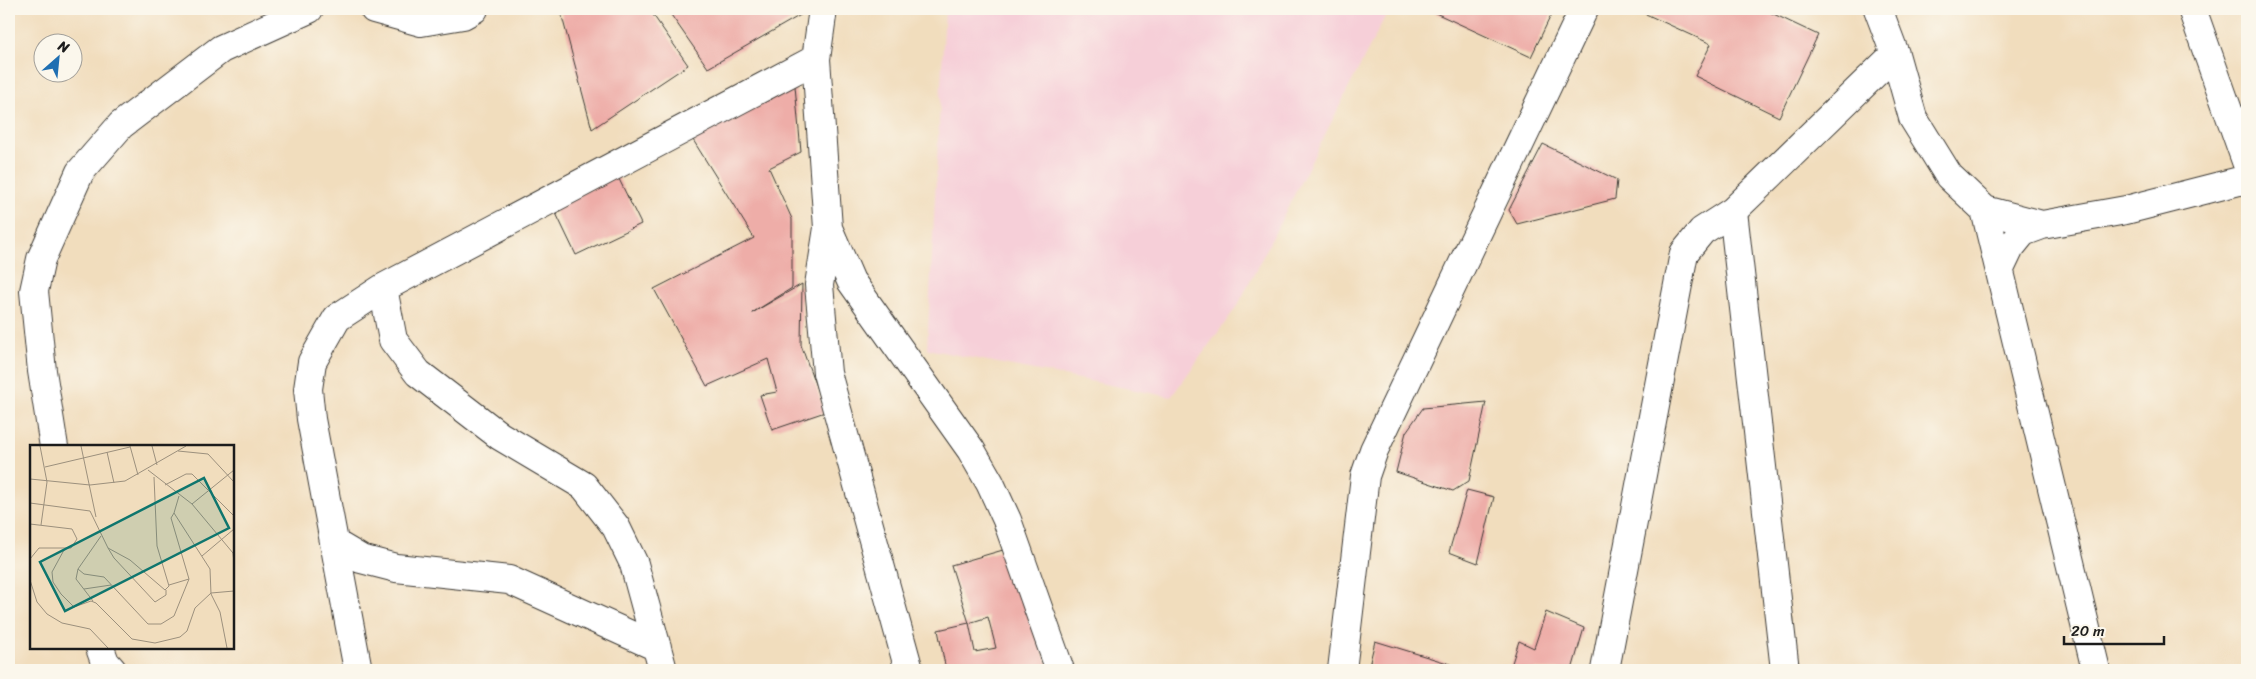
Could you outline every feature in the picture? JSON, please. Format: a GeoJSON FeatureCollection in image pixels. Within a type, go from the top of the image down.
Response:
{"type":"FeatureCollection","features":[{"type":"Feature","properties":{"kind":"street"},"geometry":{"type":"LineString","coordinates":[[54,445],[42,370],[34,291],[41,259],[80,172],[120,125],[221,49],[309,9]]}},
{"type":"Feature","properties":{"kind":"street"},"geometry":{"type":"LineString","coordinates":[[374,9],[421,22],[463,15],[474,9]]}},
{"type":"Feature","properties":{"kind":"street"},"geometry":{"type":"LineString","coordinates":[[823,9],[816,59],[828,228],[819,285],[827,373],[909,670]]}},
{"type":"Feature","properties":{"kind":"street"},"geometry":{"type":"LineString","coordinates":[[1342,670],[1365,476],[1374,450],[1584,9]]}},
{"type":"Feature","properties":{"kind":"street"},"geometry":{"type":"LineString","coordinates":[[1878,9],[1895,54],[1912,118],[1949,176],[1985,210],[2042,225]]}},
{"type":"Feature","properties":{"kind":"street"},"geometry":{"type":"LineString","coordinates":[[2192,9],[2247,164]]}},
{"type":"Feature","properties":{"kind":"street"},"geometry":{"type":"LineString","coordinates":[[1605,670],[1684,253],[1702,231],[1733,211],[1895,54]]}},
{"type":"Feature","properties":{"kind":"street"},"geometry":{"type":"LineString","coordinates":[[358,670],[311,419],[308,390],[312,362],[337,318],[383,288],[816,59]]}},
{"type":"Feature","properties":{"kind":"street"},"geometry":{"type":"LineString","coordinates":[[2000,269],[2010,248],[2023,232],[2042,225],[2126,210],[2247,179]]}},
{"type":"Feature","properties":{"kind":"street"},"geometry":{"type":"LineString","coordinates":[[1985,210],[2096,670]]}},
{"type":"Feature","properties":{"kind":"street"},"geometry":{"type":"LineString","coordinates":[[1733,211],[1785,670]]}},
{"type":"Feature","properties":{"kind":"street"},"geometry":{"type":"LineString","coordinates":[[828,228],[852,281],[971,450],[990,483],[1007,520],[1060,670]]}},
{"type":"Feature","properties":{"kind":"street"},"geometry":{"type":"LineString","coordinates":[[383,288],[393,340],[418,373],[500,436],[584,486],[616,527],[634,564],[660,659]]}},
{"type":"Feature","properties":{"kind":"street"},"geometry":{"type":"LineString","coordinates":[[334,543],[361,559],[396,568],[509,580],[660,659]]}},
{"type":"Feature","properties":{"kind":"street"},"geometry":{"type":"LineString","coordinates":[[100,649],[105,662],[112,670]]}},
{"type":"Feature","properties":{"kind":"shaded area"},"geometry":{"type":"Polygon","coordinates":[[[945,9],[1389,9],[1238,305],[1171,397],[927,349],[945,9]]]}},
{"type":"Feature","properties":{"kind":"building"},"geometry":{"type":"Polygon","coordinates":[[[560,9],[649,9],[688,65],[592,129],[560,9]]]}},
{"type":"Feature","properties":{"kind":"building"},"geometry":{"type":"Polygon","coordinates":[[[667,9],[811,9],[708,68],[667,9]]]}},
{"type":"Feature","properties":{"kind":"building"},"geometry":{"type":"Polygon","coordinates":[[[1430,9],[1554,9],[1531,57],[1430,9]]]}},
{"type":"Feature","properties":{"kind":"building"},"geometry":{"type":"Polygon","coordinates":[[[1635,9],[1763,9],[1818,35],[1779,117],[1695,76],[1711,44],[1635,9]]]}},
{"type":"Feature","properties":{"kind":"building"},"geometry":{"type":"Polygon","coordinates":[[[795,86],[801,152],[769,168],[792,219],[792,288],[752,313],[802,284],[801,345],[825,412],[772,430],[760,395],[777,392],[768,359],[707,386],[654,289],[754,238],[690,135],[795,86]]]}},
{"type":"Feature","properties":{"kind":"building"},"geometry":{"type":"Polygon","coordinates":[[[1543,144],[1617,180],[1615,199],[1517,224],[1509,210],[1543,144]]]}},
{"type":"Feature","properties":{"kind":"building"},"geometry":{"type":"Polygon","coordinates":[[[617,175],[641,224],[576,255],[553,207],[617,175]]]}},
{"type":"Feature","properties":{"kind":"building"},"geometry":{"type":"Polygon","coordinates":[[[1486,402],[1469,481],[1453,491],[1396,472],[1406,432],[1423,408],[1486,402]]]}},
{"type":"Feature","properties":{"kind":"building"},"geometry":{"type":"Polygon","coordinates":[[[1467,490],[1494,497],[1478,563],[1449,552],[1467,490]]]}},
{"type":"Feature","properties":{"kind":"building"},"geometry":{"type":"Polygon","coordinates":[[[1010,548],[1048,667],[1038,670],[946,670],[938,630],[969,623],[951,565],[1010,548]],[[988,617],[969,623],[975,652],[996,648],[988,617]]]}},
{"type":"Feature","properties":{"kind":"building"},"geometry":{"type":"Polygon","coordinates":[[[1546,612],[1584,628],[1572,670],[1510,669],[1519,641],[1534,648],[1546,612]]]}},
{"type":"Feature","properties":{"kind":"building"},"geometry":{"type":"Polygon","coordinates":[[[1375,641],[1467,669],[1467,670],[1368,670],[1375,641]]]}}]}
